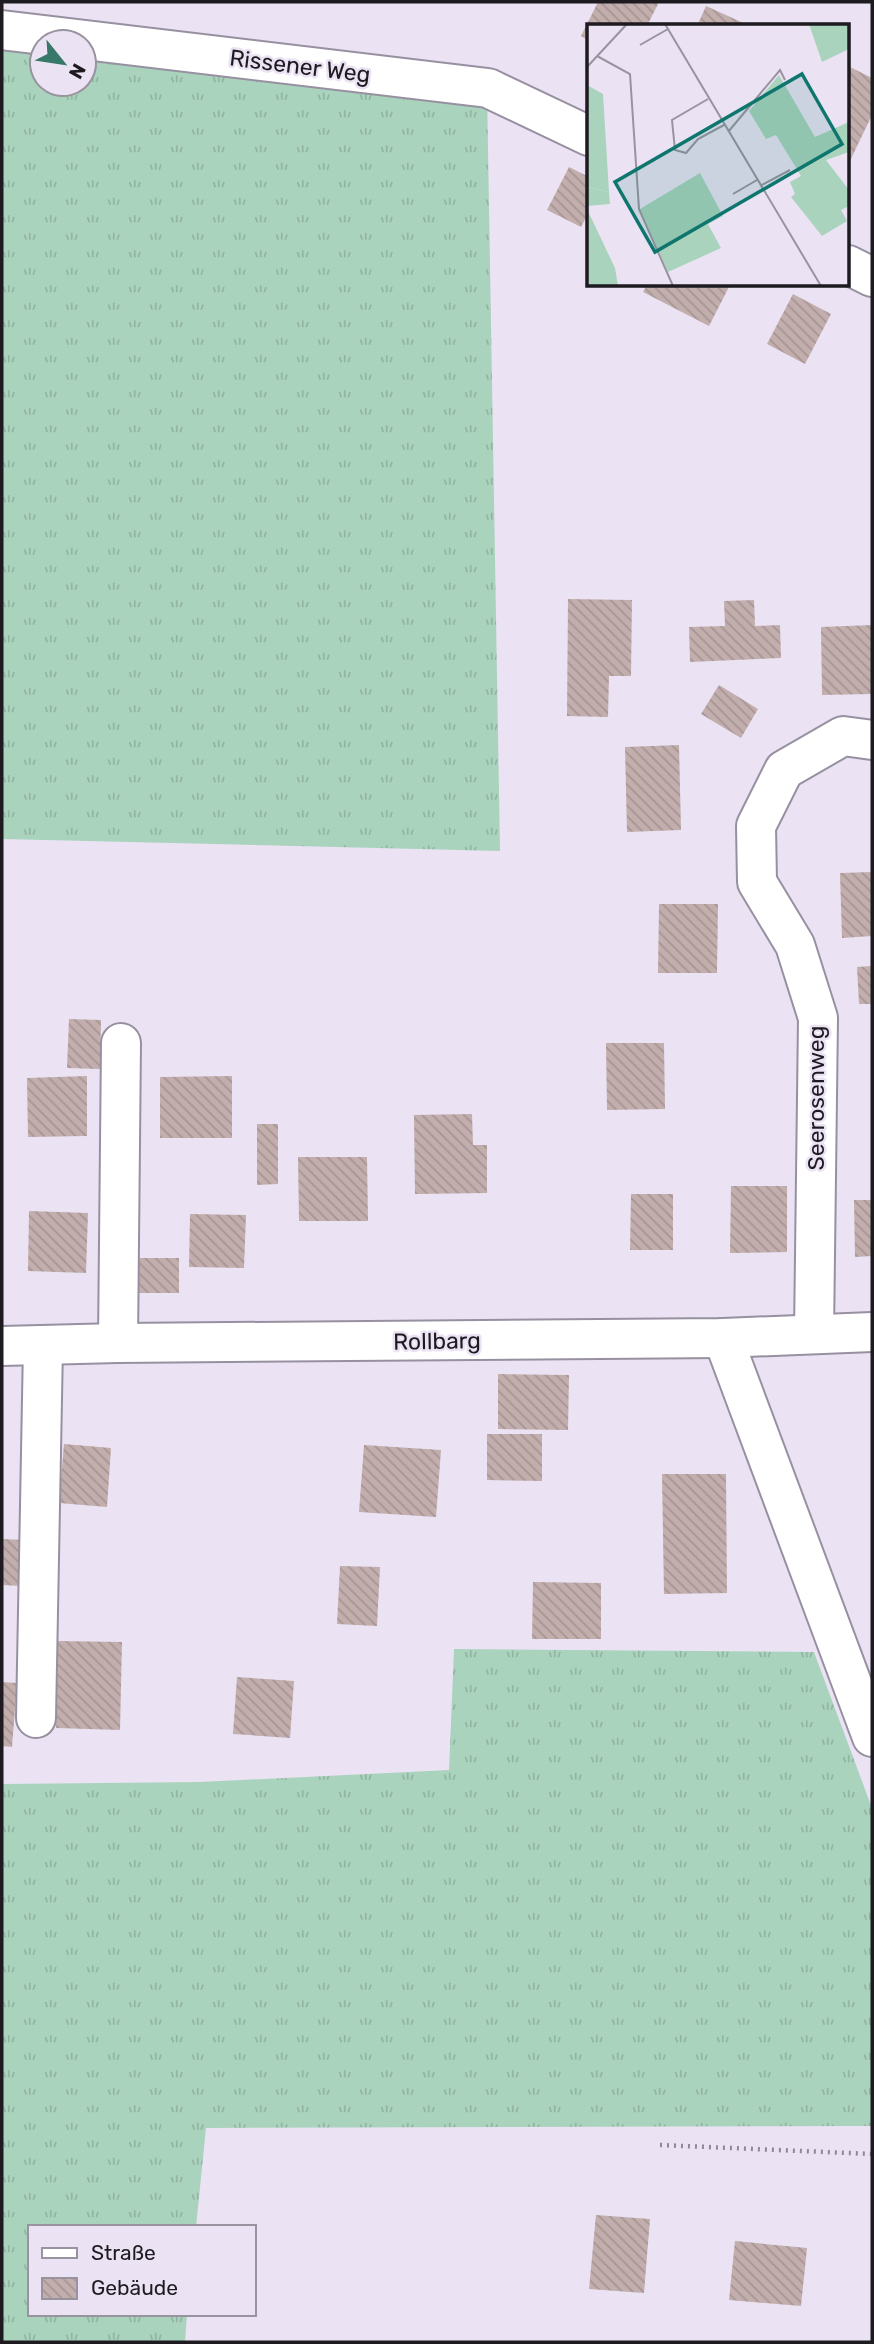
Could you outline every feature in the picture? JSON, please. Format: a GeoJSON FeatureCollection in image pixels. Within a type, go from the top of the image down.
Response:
{"type":"FeatureCollection","features":[{"type":"Feature","properties":{"kind":"street","name":"Rissener Weg"},"geometry":{"type":"LineString","coordinates":[[2,30],[488,88],[587,135]]}},
{"type":"Feature","properties":{"kind":"street"},"geometry":{"type":"LineString","coordinates":[[850,266],[872,277]]}},
{"type":"Feature","properties":{"kind":"street","name":"Seerosenweg"},"geometry":{"type":"LineString","coordinates":[[814,1334],[818,1018],[795,945],[757,882],[756,826],[784,770],[843,736],[872,740]]}},
{"type":"Feature","properties":{"kind":"street"},"geometry":{"type":"LineString","coordinates":[[118,1343],[121,1043]]}},
{"type":"Feature","properties":{"kind":"street","name":"Rollbarg"},"geometry":{"type":"LineString","coordinates":[[2,1346],[723,1338],[872,1332]]}},
{"type":"Feature","properties":{"kind":"street"},"geometry":{"type":"LineString","coordinates":[[723,1338],[872,1737]]}},
{"type":"Feature","properties":{"kind":"street"},"geometry":{"type":"LineString","coordinates":[[36,1718],[43,1346]]}},
{"type":"Feature","properties":{"kind":"path"},"geometry":{"type":"LineString","coordinates":[[660,2145],[872,2154]]}},
{"type":"Feature","properties":{"kind":"green space"},"geometry":{"type":"Polygon","coordinates":[[[2,39],[28,42],[28,98],[98,98],[98,48],[487,89],[500,851],[2,839],[2,39]]]}},
{"type":"Feature","properties":{"kind":"green space"},"geometry":{"type":"Polygon","coordinates":[[[454,1649],[814,1652],[872,1808],[872,2126],[206,2128],[196,2225],[28,2225],[28,2316],[187,2316],[185,2342],[2,2342],[2,1784],[200,1782],[449,1770],[454,1649]]]}},
{"type":"Feature","properties":{"kind":"building"},"geometry":{"type":"Polygon","coordinates":[[[598,2],[659,2],[648,24],[587,24],[598,2]]]}},
{"type":"Feature","properties":{"kind":"building"},"geometry":{"type":"Polygon","coordinates":[[[706,6],[746,24],[698,24],[706,6]]]}},
{"type":"Feature","properties":{"kind":"building"},"geometry":{"type":"Polygon","coordinates":[[[587,24],[587,39],[581,36],[587,24]]]}},
{"type":"Feature","properties":{"kind":"building"},"geometry":{"type":"Polygon","coordinates":[[[850,67],[872,78],[872,115],[850,161],[850,67]]]}},
{"type":"Feature","properties":{"kind":"building"},"geometry":{"type":"Polygon","coordinates":[[[569,167],[587,176],[587,216],[581,227],[547,210],[569,167]]]}},
{"type":"Feature","properties":{"kind":"building"},"geometry":{"type":"Polygon","coordinates":[[[646,287],[729,287],[709,326],[643,292],[646,287]]]}},
{"type":"Feature","properties":{"kind":"building"},"geometry":{"type":"Polygon","coordinates":[[[793,294],[831,314],[805,364],[767,344],[793,294]]]}},
{"type":"Feature","properties":{"kind":"building"},"geometry":{"type":"Polygon","coordinates":[[[568,599],[632,600],[631,676],[609,676],[608,717],[567,716],[568,599]]]}},
{"type":"Feature","properties":{"kind":"building"},"geometry":{"type":"Polygon","coordinates":[[[754,600],[755,626],[780,625],[781,658],[690,662],[689,627],[725,626],[724,601],[754,600]]]}},
{"type":"Feature","properties":{"kind":"building"},"geometry":{"type":"Polygon","coordinates":[[[872,625],[872,694],[822,695],[821,627],[872,625]]]}},
{"type":"Feature","properties":{"kind":"building"},"geometry":{"type":"Polygon","coordinates":[[[719,685],[758,709],[741,738],[701,714],[719,685]]]}},
{"type":"Feature","properties":{"kind":"building"},"geometry":{"type":"Polygon","coordinates":[[[679,745],[681,830],[627,832],[625,747],[679,745]]]}},
{"type":"Feature","properties":{"kind":"building"},"geometry":{"type":"Polygon","coordinates":[[[872,872],[872,936],[842,938],[840,873],[872,872]]]}},
{"type":"Feature","properties":{"kind":"building"},"geometry":{"type":"Polygon","coordinates":[[[659,904],[718,904],[717,973],[658,973],[659,904]]]}},
{"type":"Feature","properties":{"kind":"building"},"geometry":{"type":"Polygon","coordinates":[[[872,966],[872,1004],[859,1004],[857,967],[872,966]]]}},
{"type":"Feature","properties":{"kind":"building"},"geometry":{"type":"Polygon","coordinates":[[[69,1019],[101,1020],[100,1069],[67,1068],[69,1019]]]}},
{"type":"Feature","properties":{"kind":"building"},"geometry":{"type":"Polygon","coordinates":[[[606,1043],[664,1043],[665,1109],[607,1110],[606,1043]]]}},
{"type":"Feature","properties":{"kind":"building"},"geometry":{"type":"Polygon","coordinates":[[[87,1076],[87,1136],[28,1137],[27,1078],[87,1076]]]}},
{"type":"Feature","properties":{"kind":"building"},"geometry":{"type":"Polygon","coordinates":[[[232,1076],[232,1138],[160,1138],[160,1077],[232,1076]]]}},
{"type":"Feature","properties":{"kind":"building"},"geometry":{"type":"Polygon","coordinates":[[[472,1114],[473,1145],[487,1145],[487,1193],[415,1194],[414,1115],[472,1114]]]}},
{"type":"Feature","properties":{"kind":"building"},"geometry":{"type":"Polygon","coordinates":[[[257,1124],[278,1124],[278,1184],[257,1185],[257,1124]]]}},
{"type":"Feature","properties":{"kind":"building"},"geometry":{"type":"Polygon","coordinates":[[[298,1157],[367,1157],[368,1221],[299,1221],[298,1157]]]}},
{"type":"Feature","properties":{"kind":"building"},"geometry":{"type":"Polygon","coordinates":[[[731,1186],[787,1186],[787,1252],[730,1253],[731,1186]]]}},
{"type":"Feature","properties":{"kind":"building"},"geometry":{"type":"Polygon","coordinates":[[[631,1194],[673,1194],[673,1250],[630,1250],[631,1194]]]}},
{"type":"Feature","properties":{"kind":"building"},"geometry":{"type":"Polygon","coordinates":[[[854,1200],[872,1200],[872,1256],[855,1257],[854,1200]]]}},
{"type":"Feature","properties":{"kind":"building"},"geometry":{"type":"Polygon","coordinates":[[[29,1211],[88,1213],[86,1273],[28,1271],[29,1211]]]}},
{"type":"Feature","properties":{"kind":"building"},"geometry":{"type":"Polygon","coordinates":[[[190,1214],[246,1215],[244,1268],[189,1267],[190,1214]]]}},
{"type":"Feature","properties":{"kind":"building"},"geometry":{"type":"Polygon","coordinates":[[[137,1258],[179,1258],[179,1293],[137,1293],[137,1258]]]}},
{"type":"Feature","properties":{"kind":"building"},"geometry":{"type":"Polygon","coordinates":[[[498,1374],[569,1375],[568,1430],[498,1429],[498,1374]]]}},
{"type":"Feature","properties":{"kind":"building"},"geometry":{"type":"Polygon","coordinates":[[[487,1434],[542,1434],[542,1481],[487,1480],[487,1434]]]}},
{"type":"Feature","properties":{"kind":"building"},"geometry":{"type":"Polygon","coordinates":[[[64,1444],[111,1448],[107,1507],[59,1503],[64,1444]]]}},
{"type":"Feature","properties":{"kind":"building"},"geometry":{"type":"Polygon","coordinates":[[[364,1445],[441,1450],[436,1517],[359,1512],[364,1445]]]}},
{"type":"Feature","properties":{"kind":"building"},"geometry":{"type":"Polygon","coordinates":[[[662,1474],[726,1474],[727,1593],[664,1594],[662,1474]]]}},
{"type":"Feature","properties":{"kind":"building"},"geometry":{"type":"Polygon","coordinates":[[[2,1539],[25,1540],[21,1586],[2,1585],[2,1539]]]}},
{"type":"Feature","properties":{"kind":"building"},"geometry":{"type":"Polygon","coordinates":[[[340,1566],[380,1567],[377,1626],[337,1624],[340,1566]]]}},
{"type":"Feature","properties":{"kind":"building"},"geometry":{"type":"Polygon","coordinates":[[[533,1582],[601,1583],[601,1639],[532,1639],[533,1582]]]}},
{"type":"Feature","properties":{"kind":"building"},"geometry":{"type":"Polygon","coordinates":[[[58,1641],[122,1642],[120,1730],[56,1728],[58,1641]]]}},
{"type":"Feature","properties":{"kind":"building"},"geometry":{"type":"Polygon","coordinates":[[[237,1677],[294,1681],[290,1738],[233,1734],[237,1677]]]}},
{"type":"Feature","properties":{"kind":"building"},"geometry":{"type":"Polygon","coordinates":[[[2,1682],[17,1683],[12,1747],[2,1746],[2,1682]]]}},
{"type":"Feature","properties":{"kind":"building"},"geometry":{"type":"Polygon","coordinates":[[[596,2215],[650,2219],[644,2293],[589,2289],[596,2215]]]}},
{"type":"Feature","properties":{"kind":"building"},"geometry":{"type":"Polygon","coordinates":[[[735,2241],[807,2248],[801,2306],[729,2300],[735,2241]]]}}]}
